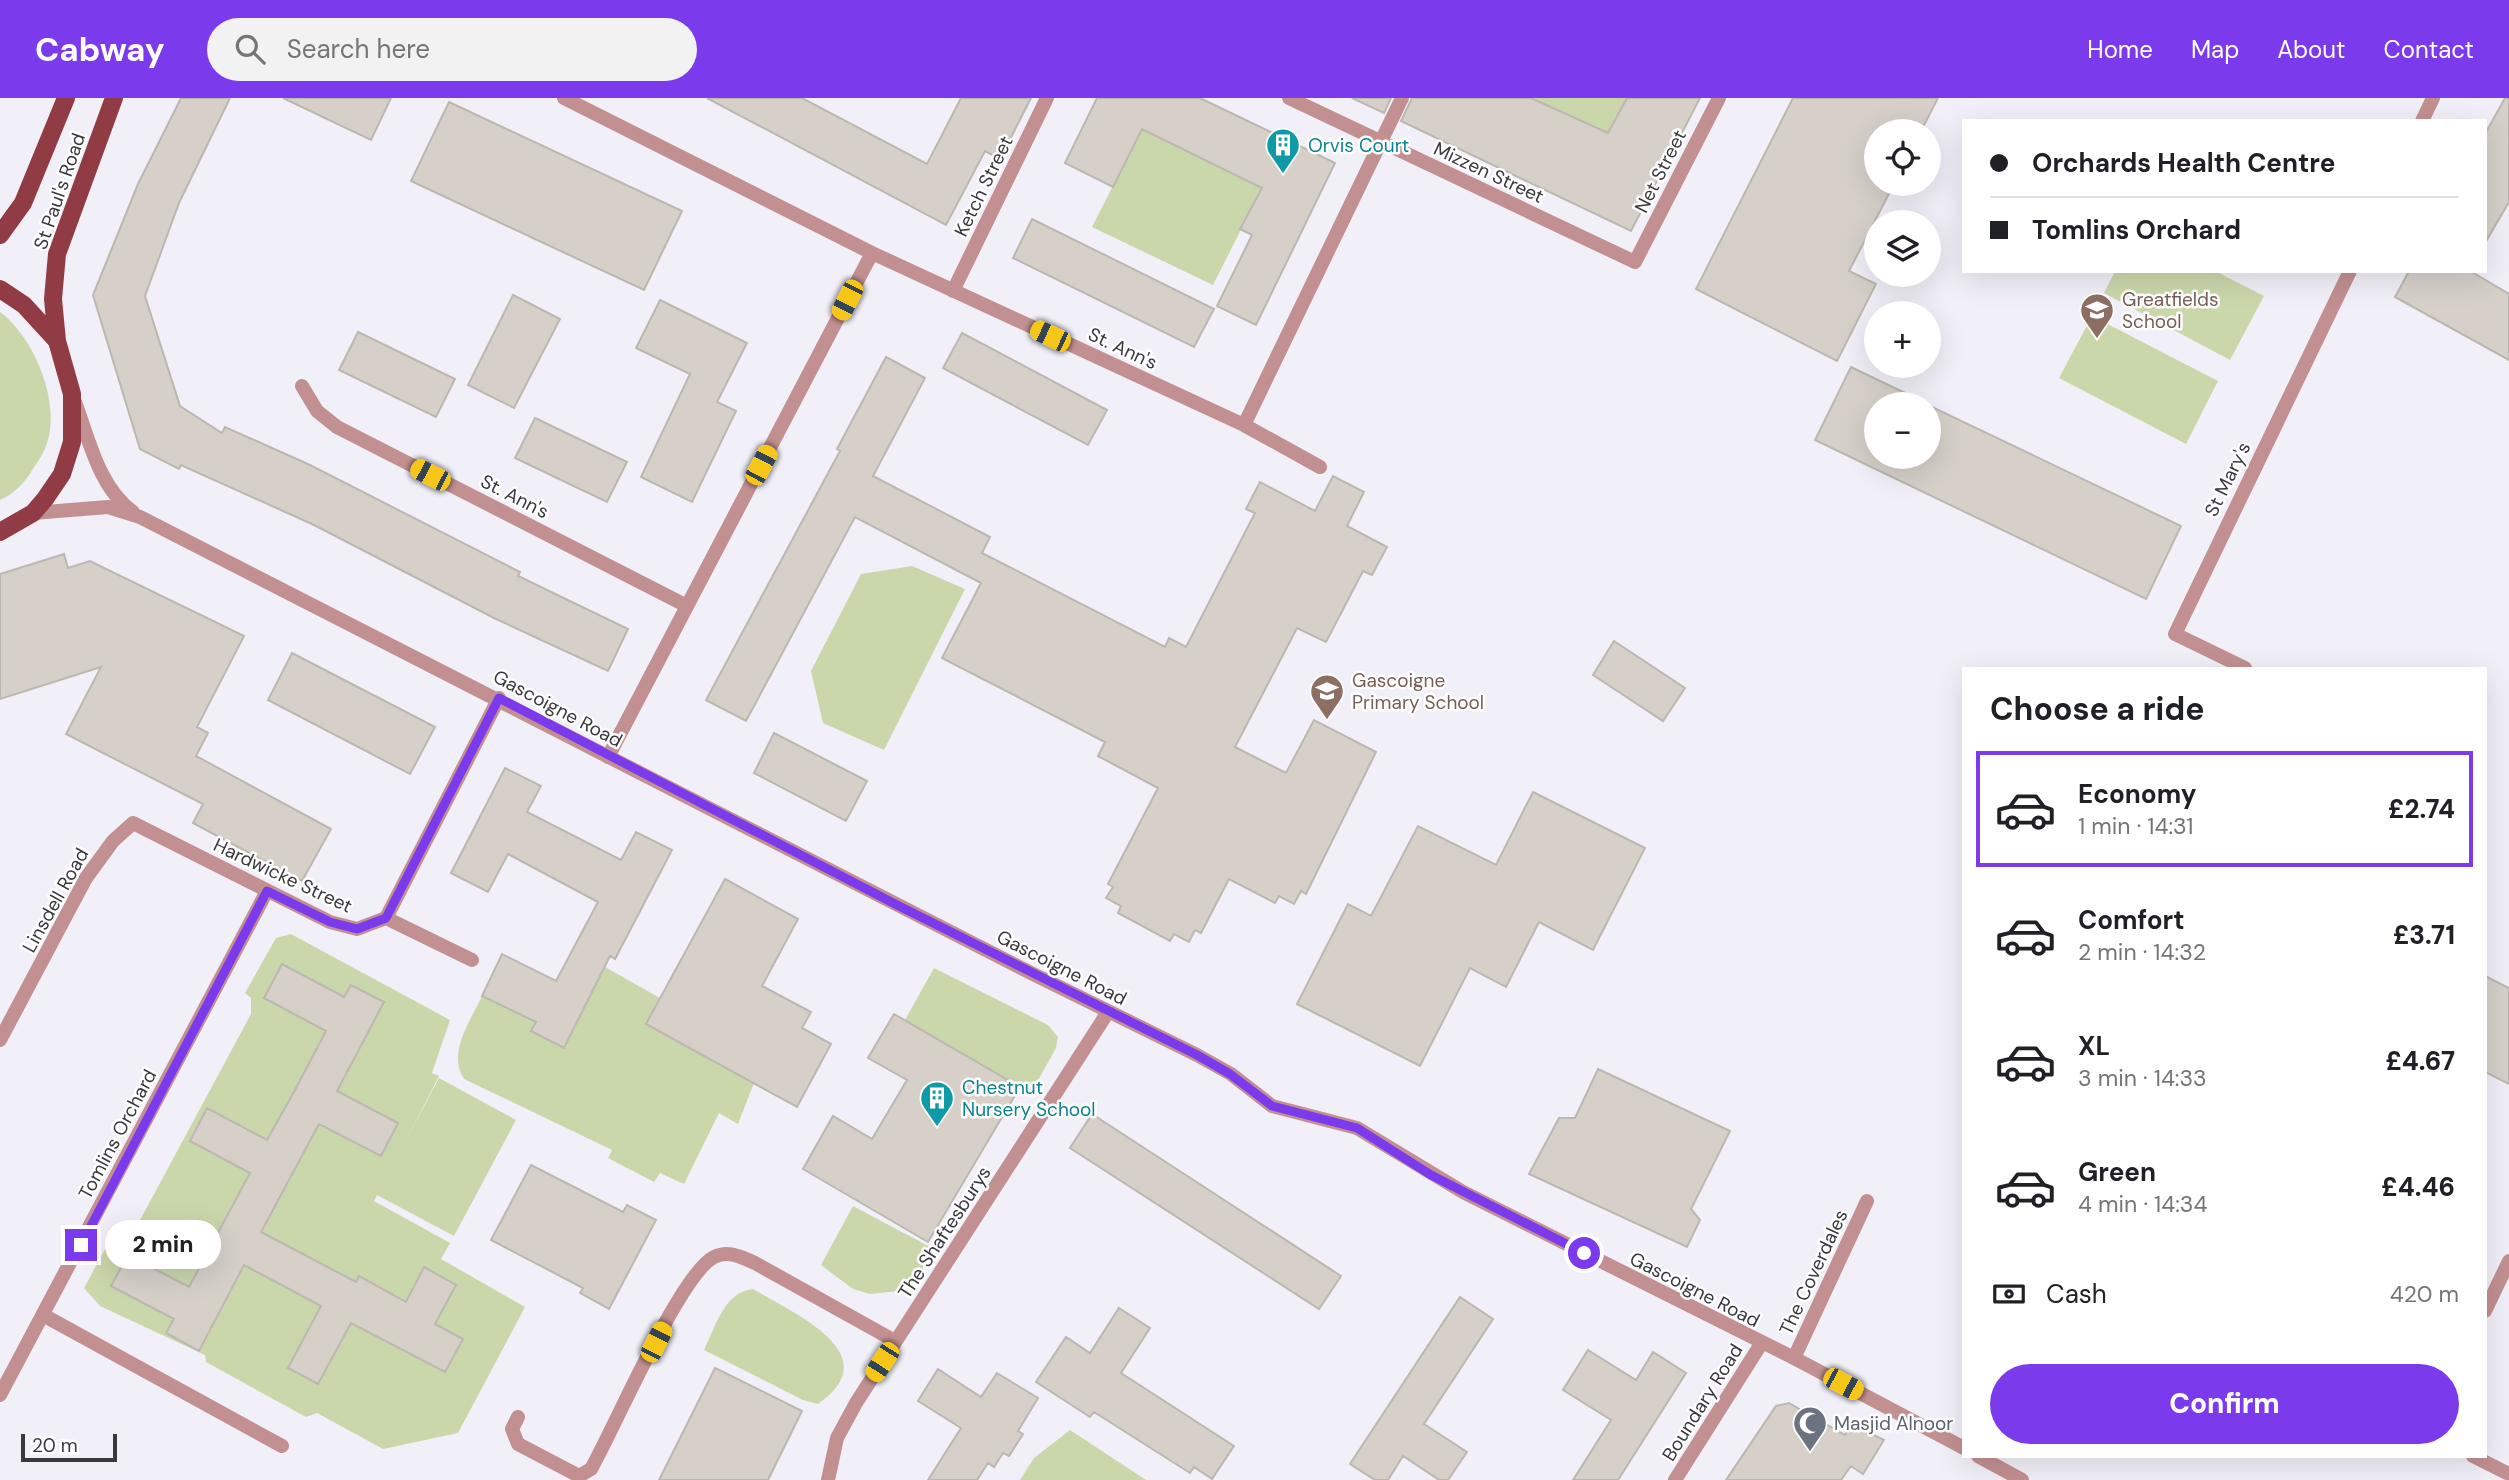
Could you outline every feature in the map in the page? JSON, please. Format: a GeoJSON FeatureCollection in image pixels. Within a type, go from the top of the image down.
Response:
{"type":"FeatureCollection","features":[{"type":"Feature","properties":{"kind":"main road","name":"St Paul's Road"},"geometry":{"type":"LineString","coordinates":[[0,235],[23,203],[66,98]]}},
{"type":"Feature","properties":{"kind":"main road","name":"St Paul's Road"},"geometry":{"type":"LineString","coordinates":[[0,532],[33,513],[62,474],[67,458],[74,426],[72,394],[57,341],[53,299],[58,254],[114,98]]}},
{"type":"Feature","properties":{"kind":"main road","name":"St Paul's Road"},"geometry":{"type":"LineString","coordinates":[[0,289],[24,305],[57,341]]}},
{"type":"Feature","properties":{"kind":"street","name":"St. Ann's"},"geometry":{"type":"LineString","coordinates":[[564,98],[588,103],[872,253],[1244,425],[1320,467]]}},
{"type":"Feature","properties":{"kind":"street","name":"Ketch Street"},"geometry":{"type":"LineString","coordinates":[[953,291],[1047,98]]}},
{"type":"Feature","properties":{"kind":"street","name":"Mizzen Street"},"geometry":{"type":"LineString","coordinates":[[1290,98],[1635,262]]}},
{"type":"Feature","properties":{"kind":"street"},"geometry":{"type":"LineString","coordinates":[[1244,425],[1402,98]]}},
{"type":"Feature","properties":{"kind":"street","name":"Net Street"},"geometry":{"type":"LineString","coordinates":[[1635,262],[1719,98]]}},
{"type":"Feature","properties":{"kind":"street"},"geometry":{"type":"LineString","coordinates":[[2423,119],[2433,98]]}},
{"type":"Feature","properties":{"kind":"street"},"geometry":{"type":"LineString","coordinates":[[608,757],[872,253]]}},
{"type":"Feature","properties":{"kind":"street","name":"St Mary's"},"geometry":{"type":"LineString","coordinates":[[2243,667],[2175,634],[2349,273]]}},
{"type":"Feature","properties":{"kind":"street","name":"St. Ann's"},"geometry":{"type":"LineString","coordinates":[[302,386],[317,411],[337,427],[687,606]]}},
{"type":"Feature","properties":{"kind":"street","name":"Gascoigne Road"},"geometry":{"type":"LineString","coordinates":[[72,394],[105,479],[114,495],[140,517]]}},
{"type":"Feature","properties":{"kind":"street","name":"Gascoigne Road"},"geometry":{"type":"LineString","coordinates":[[33,513],[108,507],[140,517],[499,698],[608,757],[1230,1074],[1272,1106],[1357,1128],[1463,1192],[1962,1447]]}},
{"type":"Feature","properties":{"kind":"street"},"geometry":{"type":"LineString","coordinates":[[472,960],[386,918],[499,698]]}},
{"type":"Feature","properties":{"kind":"street","name":"Hardwicke Street"},"geometry":{"type":"LineString","coordinates":[[133,823],[330,922],[357,929],[386,918]]}},
{"type":"Feature","properties":{"kind":"street","name":"Linsdell Road"},"geometry":{"type":"LineString","coordinates":[[0,1040],[86,878],[113,841],[133,823]]}},
{"type":"Feature","properties":{"kind":"street","name":"Tomlins Orchard"},"geometry":{"type":"LineString","coordinates":[[0,1395],[267,891]]}},
{"type":"Feature","properties":{"kind":"street","name":"The Shaftesburys"},"geometry":{"type":"LineString","coordinates":[[828,1480],[837,1438],[895,1341],[1108,1012]]}},
{"type":"Feature","properties":{"kind":"street","name":"The Coverdales"},"geometry":{"type":"LineString","coordinates":[[1794,1359],[1867,1201]]}},
{"type":"Feature","properties":{"kind":"street"},"geometry":{"type":"LineString","coordinates":[[518,1417],[512,1430],[518,1444],[579,1476],[591,1469],[678,1300],[713,1258],[726,1255],[733,1254],[755,1263],[895,1341]]}},
{"type":"Feature","properties":{"kind":"street"},"geometry":{"type":"LineString","coordinates":[[2487,1307],[2509,1261]]}},
{"type":"Feature","properties":{"kind":"street"},"geometry":{"type":"LineString","coordinates":[[44,1315],[282,1446]]}},
{"type":"Feature","properties":{"kind":"street","name":"Boundary Road"},"geometry":{"type":"LineString","coordinates":[[1675,1480],[1761,1344]]}},
{"type":"Feature","properties":{"kind":"street"},"geometry":{"type":"LineString","coordinates":[[1982,1458],[2022,1480]]}},
{"type":"Feature","properties":{"kind":"street"},"geometry":{"type":"LineString","coordinates":[[2477,1458],[2509,1475]]}},
{"type":"Feature","properties":{"kind":"green space"},"geometry":{"type":"Polygon","coordinates":[[[1531,98],[1627,98],[1608,133],[1531,98]]]}},
{"type":"Feature","properties":{"kind":"green space"},"geometry":{"type":"Polygon","coordinates":[[[1142,129],[1262,188],[1213,285],[1092,227],[1142,129]]]}},
{"type":"Feature","properties":{"kind":"green space"},"geometry":{"type":"Polygon","coordinates":[[[2114,273],[2219,273],[2264,296],[2230,360],[2104,293],[2114,273]]]}},
{"type":"Feature","properties":{"kind":"green space"},"geometry":{"type":"Polygon","coordinates":[[[0,312],[24,337],[34,354],[47,390],[50,427],[47,443],[38,462],[14,492],[0,500],[0,312]]]}},
{"type":"Feature","properties":{"kind":"green space"},"geometry":{"type":"Polygon","coordinates":[[[2092,316],[2218,381],[2186,444],[2059,378],[2092,316]]]}},
{"type":"Feature","properties":{"kind":"green space"},"geometry":{"type":"Polygon","coordinates":[[[912,566],[965,589],[884,750],[823,723],[811,671],[861,574],[912,566]]]}},
{"type":"Feature","properties":{"kind":"green space"},"geometry":{"type":"Polygon","coordinates":[[[291,934],[450,1020],[432,1073],[439,1076],[406,1140],[439,1078],[516,1120],[454,1236],[377,1195],[374,1201],[450,1243],[441,1259],[525,1307],[458,1433],[383,1449],[317,1413],[306,1417],[206,1362],[205,1355],[100,1306],[84,1288],[110,1240],[125,1248],[251,1014],[251,998],[245,993],[276,938],[291,934]]]}},
{"type":"Feature","properties":{"kind":"green space"},"geometry":{"type":"Polygon","coordinates":[[[605,967],[660,998],[646,1025],[754,1083],[738,1124],[719,1113],[684,1184],[660,1173],[654,1182],[608,1158],[612,1150],[464,1079],[459,1069],[462,1037],[482,996],[537,1022],[532,1032],[565,1048],[605,967]]]}},
{"type":"Feature","properties":{"kind":"green space"},"geometry":{"type":"Polygon","coordinates":[[[934,968],[1048,1025],[1058,1037],[1056,1048],[1031,1093],[905,1020],[934,968]]]}},
{"type":"Feature","properties":{"kind":"green space"},"geometry":{"type":"Polygon","coordinates":[[[853,1206],[932,1248],[919,1278],[899,1291],[870,1294],[853,1289],[821,1265],[853,1206]]]}},
{"type":"Feature","properties":{"kind":"green space"},"geometry":{"type":"Polygon","coordinates":[[[753,1289],[810,1323],[828,1337],[840,1352],[844,1368],[838,1386],[818,1404],[803,1400],[704,1350],[728,1303],[743,1291],[753,1289]]]}},
{"type":"Feature","properties":{"kind":"green space"},"geometry":{"type":"Polygon","coordinates":[[[1070,1430],[1146,1480],[1020,1480],[1034,1458],[1070,1430]]]}},
{"type":"Feature","properties":{"kind":"building"},"geometry":{"type":"Polygon","coordinates":[[[181,98],[230,98],[179,203],[145,296],[180,406],[222,433],[225,427],[310,465],[520,572],[518,576],[628,629],[608,671],[496,619],[314,525],[181,465],[179,469],[140,449],[93,295],[138,184],[181,98]]]}},
{"type":"Feature","properties":{"kind":"building"},"geometry":{"type":"Polygon","coordinates":[[[283,98],[391,98],[371,140],[283,98]]]}},
{"type":"Feature","properties":{"kind":"building"},"geometry":{"type":"Polygon","coordinates":[[[707,98],[802,98],[927,164],[961,98],[1031,98],[1000,159],[985,151],[946,225],[707,98]]]}},
{"type":"Feature","properties":{"kind":"building","name":"Orvis Court"},"geometry":{"type":"Polygon","coordinates":[[[1097,98],[1200,98],[1335,163],[1256,325],[1217,306],[1252,235],[1240,229],[1262,188],[1142,129],[1113,187],[1065,163],[1097,98]]]}},
{"type":"Feature","properties":{"kind":"building"},"geometry":{"type":"Polygon","coordinates":[[[1352,98],[1391,98],[1384,113],[1352,98]]]}},
{"type":"Feature","properties":{"kind":"building"},"geometry":{"type":"Polygon","coordinates":[[[1412,98],[1531,98],[1608,133],[1627,98],[1700,98],[1631,231],[1401,121],[1412,98]]]}},
{"type":"Feature","properties":{"kind":"building"},"geometry":{"type":"Polygon","coordinates":[[[1793,98],[1938,98],[1927,119],[1864,119],[1864,196],[1888,196],[1881,210],[1864,210],[1864,242],[1849,271],[1864,278],[1864,287],[1874,287],[1867,301],[1864,301],[1864,308],[1837,361],[1696,289],[1793,98]]]}},
{"type":"Feature","properties":{"kind":"building"},"geometry":{"type":"Polygon","coordinates":[[[2505,98],[2509,98],[2509,202],[2487,240],[2487,130],[2505,98]]]}},
{"type":"Feature","properties":{"kind":"building"},"geometry":{"type":"Polygon","coordinates":[[[449,102],[682,211],[644,290],[411,181],[449,102]]]}},
{"type":"Feature","properties":{"kind":"building"},"geometry":{"type":"Polygon","coordinates":[[[1032,219],[1214,309],[1194,347],[1013,258],[1032,219]]]}},
{"type":"Feature","properties":{"kind":"building"},"geometry":{"type":"Polygon","coordinates":[[[2408,273],[2473,273],[2509,294],[2509,360],[2395,297],[2408,273]]]}},
{"type":"Feature","properties":{"kind":"building"},"geometry":{"type":"Polygon","coordinates":[[[513,295],[560,319],[514,408],[468,385],[513,295]]]}},
{"type":"Feature","properties":{"kind":"building"},"geometry":{"type":"Polygon","coordinates":[[[660,300],[747,343],[717,402],[736,411],[692,502],[641,477],[690,374],[636,348],[660,300]]]}},
{"type":"Feature","properties":{"kind":"building"},"geometry":{"type":"Polygon","coordinates":[[[358,332],[455,379],[436,417],[339,370],[358,332]]]}},
{"type":"Feature","properties":{"kind":"building"},"geometry":{"type":"Polygon","coordinates":[[[962,333],[1107,410],[1088,445],[943,368],[962,333]]]}},
{"type":"Feature","properties":{"kind":"building"},"geometry":{"type":"Polygon","coordinates":[[[886,357],[925,378],[873,476],[990,537],[982,553],[1165,647],[1169,638],[1186,647],[1255,513],[1246,509],[1260,482],[1315,511],[1333,476],[1364,492],[1347,526],[1387,547],[1372,575],[1363,571],[1326,642],[1297,628],[1235,747],[1286,773],[1314,720],[1376,752],[1306,894],[1301,891],[1294,904],[1279,896],[1275,903],[1229,879],[1201,933],[1195,930],[1189,942],[1174,934],[1170,941],[1118,913],[1121,906],[1106,898],[1113,887],[1108,884],[1158,788],[1098,756],[1105,742],[942,658],[981,583],[855,517],[746,721],[706,700],[840,451],[837,449],[886,357]]]}},
{"type":"Feature","properties":{"kind":"building"},"geometry":{"type":"Polygon","coordinates":[[[1851,367],[1864,373],[1864,378],[1874,378],[1903,392],[1864,392],[1864,464],[1815,440],[1851,367]]]}},
{"type":"Feature","properties":{"kind":"building"},"geometry":{"type":"Polygon","coordinates":[[[1941,411],[2181,526],[2146,599],[1875,469],[1941,469],[1941,411]]]}},
{"type":"Feature","properties":{"kind":"building"},"geometry":{"type":"Polygon","coordinates":[[[535,418],[627,462],[607,502],[515,458],[535,418]]]}},
{"type":"Feature","properties":{"kind":"building"},"geometry":{"type":"Polygon","coordinates":[[[64,554],[68,568],[90,561],[244,636],[197,727],[208,733],[196,756],[331,829],[302,881],[193,823],[203,804],[66,734],[101,667],[0,699],[0,574],[64,554]]]}},
{"type":"Feature","properties":{"kind":"building"},"geometry":{"type":"Polygon","coordinates":[[[1614,641],[1685,688],[1663,721],[1593,675],[1614,641]]]}},
{"type":"Feature","properties":{"kind":"building"},"geometry":{"type":"Polygon","coordinates":[[[292,653],[435,727],[410,774],[268,700],[292,653]]]}},
{"type":"Feature","properties":{"kind":"building"},"geometry":{"type":"Polygon","coordinates":[[[774,733],[867,781],[846,821],[754,773],[774,733]]]}},
{"type":"Feature","properties":{"kind":"building"},"geometry":{"type":"Polygon","coordinates":[[[505,768],[541,786],[527,812],[621,860],[636,832],[672,850],[615,959],[610,956],[564,1048],[531,1031],[536,1022],[482,996],[502,954],[556,981],[598,902],[508,854],[488,892],[451,873],[505,768]]]}},
{"type":"Feature","properties":{"kind":"building"},"geometry":{"type":"Polygon","coordinates":[[[1533,792],[1645,848],[1593,950],[1539,922],[1506,987],[1470,968],[1420,1066],[1297,1004],[1348,904],[1371,916],[1418,826],[1496,865],[1533,792]]]}},
{"type":"Feature","properties":{"kind":"building"},"geometry":{"type":"Polygon","coordinates":[[[725,879],[798,919],[762,986],[811,1012],[802,1028],[831,1044],[797,1107],[646,1024],[725,879]]]}},
{"type":"Feature","properties":{"kind":"building"},"geometry":{"type":"Polygon","coordinates":[[[282,964],[344,997],[351,985],[384,1002],[337,1091],[398,1123],[381,1156],[319,1124],[261,1232],[356,1282],[359,1276],[406,1302],[424,1267],[456,1285],[435,1324],[463,1339],[445,1372],[351,1323],[318,1384],[288,1368],[321,1306],[244,1265],[199,1351],[166,1333],[174,1319],[111,1286],[128,1255],[189,1287],[250,1173],[190,1141],[207,1108],[267,1140],[295,1090],[326,1031],[264,998],[282,964]]]}},
{"type":"Feature","properties":{"kind":"building"},"geometry":{"type":"Polygon","coordinates":[[[2487,977],[2509,988],[2509,1084],[2487,1073],[2487,977]]]}},
{"type":"Feature","properties":{"kind":"building","name":"Chestnut Nursery School"},"geometry":{"type":"Polygon","coordinates":[[[894,1014],[1020,1087],[928,1242],[803,1169],[833,1116],[872,1139],[907,1080],[868,1058],[894,1014]]]}},
{"type":"Feature","properties":{"kind":"building"},"geometry":{"type":"Polygon","coordinates":[[[1598,1069],[1730,1131],[1691,1209],[1700,1220],[1687,1247],[1529,1174],[1559,1118],[1575,1118],[1598,1069]]]}},
{"type":"Feature","properties":{"kind":"building"},"geometry":{"type":"Polygon","coordinates":[[[1092,1114],[1341,1276],[1319,1309],[1070,1148],[1092,1114]]]}},
{"type":"Feature","properties":{"kind":"building"},"geometry":{"type":"Polygon","coordinates":[[[531,1165],[623,1212],[627,1205],[656,1220],[609,1309],[580,1293],[583,1288],[491,1240],[531,1165]]]}},
{"type":"Feature","properties":{"kind":"building"},"geometry":{"type":"Polygon","coordinates":[[[1460,1297],[1493,1319],[1424,1424],[1467,1452],[1448,1480],[1439,1480],[1403,1456],[1388,1480],[1375,1480],[1350,1464],[1460,1297]]]}},
{"type":"Feature","properties":{"kind":"building"},"geometry":{"type":"Polygon","coordinates":[[[1119,1308],[1150,1328],[1121,1373],[1234,1446],[1212,1479],[1194,1467],[1190,1473],[1094,1412],[1090,1417],[1036,1382],[1066,1337],[1090,1353],[1119,1308]]]}},
{"type":"Feature","properties":{"kind":"building"},"geometry":{"type":"Polygon","coordinates":[[[1588,1350],[1636,1380],[1653,1352],[1686,1373],[1618,1480],[1573,1480],[1611,1420],[1563,1390],[1588,1350]]]}},
{"type":"Feature","properties":{"kind":"building"},"geometry":{"type":"Polygon","coordinates":[[[715,1368],[802,1411],[768,1480],[659,1480],[715,1368]]]}},
{"type":"Feature","properties":{"kind":"building"},"geometry":{"type":"Polygon","coordinates":[[[938,1369],[981,1397],[997,1373],[1038,1398],[1018,1431],[1023,1434],[1009,1456],[1003,1453],[994,1467],[988,1463],[977,1480],[928,1480],[961,1428],[918,1401],[938,1369]]]}},
{"type":"Feature","properties":{"kind":"building","name":"Masjid Alnoor"},"geometry":{"type":"Polygon","coordinates":[[[1789,1403],[1845,1435],[1851,1424],[1884,1440],[1863,1474],[1851,1466],[1841,1480],[1726,1480],[1776,1406],[1789,1403]]]}},
{"type":"Feature","properties":{"kind":"place","name":"Orvis Court"},"geometry":{"type":"Point","coordinates":[1283,175]}},
{"type":"Feature","properties":{"kind":"place","name":"Greatfields School"},"geometry":{"type":"Point","coordinates":[2097,340]}},
{"type":"Feature","properties":{"kind":"place","name":"Gascoigne Primary School"},"geometry":{"type":"Point","coordinates":[1327,721]}},
{"type":"Feature","properties":{"kind":"place","name":"Chestnut Nursery School"},"geometry":{"type":"Point","coordinates":[937,1128]}},
{"type":"Feature","properties":{"kind":"place","name":"Masjid Alnoor"},"geometry":{"type":"Point","coordinates":[1810,1453]}},
{"type":"Feature","properties":{"kind":"route"},"geometry":{"type":"LineString","coordinates":[[81,1245],[267,891],[330,922],[357,929],[386,918],[499,698],[897,905],[1197,1055],[1230,1074],[1272,1106],[1357,1128],[1431,1175],[1584,1253]]}}]}
